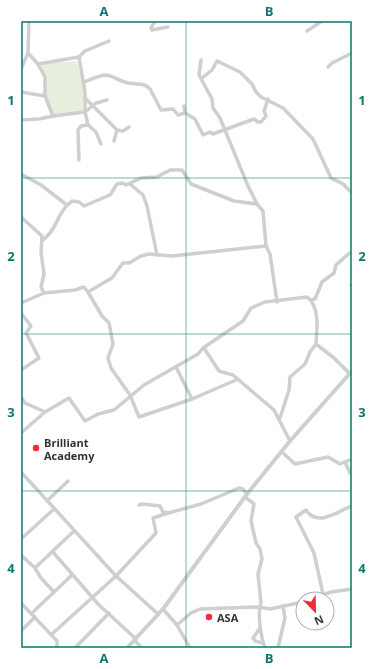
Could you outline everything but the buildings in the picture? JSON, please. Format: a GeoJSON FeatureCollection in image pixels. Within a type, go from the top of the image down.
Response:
{"type":"FeatureCollection","features":[{"type":"Feature","properties":{"kind":"street"},"geometry":{"type":"LineString","coordinates":[[21,69],[28,53],[29,21]]}},
{"type":"Feature","properties":{"kind":"street"},"geometry":{"type":"LineString","coordinates":[[155,21],[151,28],[152,30],[168,27]]}},
{"type":"Feature","properties":{"kind":"street"},"geometry":{"type":"LineString","coordinates":[[308,31],[322,21]]}},
{"type":"Feature","properties":{"kind":"street"},"geometry":{"type":"LineString","coordinates":[[38,64],[78,57],[85,51],[109,41]]}},
{"type":"Feature","properties":{"kind":"street"},"geometry":{"type":"LineString","coordinates":[[328,67],[329,64],[352,52]]}},
{"type":"Feature","properties":{"kind":"street"},"geometry":{"type":"LineString","coordinates":[[28,53],[38,64],[45,77],[45,96],[53,116]]}},
{"type":"Feature","properties":{"kind":"street"},"geometry":{"type":"LineString","coordinates":[[78,57],[84,82],[85,112],[88,125],[96,132],[101,144]]}},
{"type":"Feature","properties":{"kind":"street"},"geometry":{"type":"LineString","coordinates":[[201,60],[199,75],[202,78],[257,204],[263,211],[266,246],[270,254],[277,302]]}},
{"type":"Feature","properties":{"kind":"street"},"geometry":{"type":"LineString","coordinates":[[202,78],[212,70],[217,61],[240,72],[252,84],[258,94],[283,108],[313,139],[331,178],[342,184],[352,193]]}},
{"type":"Feature","properties":{"kind":"street"},"geometry":{"type":"LineString","coordinates":[[84,82],[97,76],[111,76],[129,84],[147,86],[161,110],[173,109],[178,114],[185,113],[195,119],[204,135],[210,132],[213,134],[254,119],[261,122],[266,116],[264,111],[268,99]]}},
{"type":"Feature","properties":{"kind":"street"},"geometry":{"type":"LineString","coordinates":[[21,92],[45,96]]}},
{"type":"Feature","properties":{"kind":"street"},"geometry":{"type":"LineString","coordinates":[[85,98],[117,130],[123,131],[129,127]]}},
{"type":"Feature","properties":{"kind":"street"},"geometry":{"type":"LineString","coordinates":[[21,120],[39,119],[85,112],[92,105],[107,100]]}},
{"type":"Feature","properties":{"kind":"street"},"geometry":{"type":"LineString","coordinates":[[184,106],[185,113]]}},
{"type":"Feature","properties":{"kind":"street"},"geometry":{"type":"LineString","coordinates":[[78,160],[78,130],[81,126],[88,125]]}},
{"type":"Feature","properties":{"kind":"street"},"geometry":{"type":"LineString","coordinates":[[114,141],[117,130]]}},
{"type":"Feature","properties":{"kind":"street"},"geometry":{"type":"LineString","coordinates":[[43,240],[52,231],[55,220],[72,201],[79,202],[84,206],[110,195],[117,184],[130,184],[141,178],[157,176],[170,170],[182,170],[191,184],[234,201],[257,204]]}},
{"type":"Feature","properties":{"kind":"street"},"geometry":{"type":"LineString","coordinates":[[21,174],[41,185],[67,205]]}},
{"type":"Feature","properties":{"kind":"street"},"geometry":{"type":"LineString","coordinates":[[130,184],[143,195],[147,206],[157,255]]}},
{"type":"Feature","properties":{"kind":"street"},"geometry":{"type":"LineString","coordinates":[[21,217],[42,236],[43,240],[41,252],[44,274],[42,287],[44,293]]}},
{"type":"Feature","properties":{"kind":"street"},"geometry":{"type":"LineString","coordinates":[[88,292],[112,278],[123,263],[129,263],[141,256],[172,256],[266,246]]}},
{"type":"Feature","properties":{"kind":"street"},"geometry":{"type":"LineString","coordinates":[[311,300],[315,299],[322,282],[334,273],[336,265],[352,252]]}},
{"type":"Feature","properties":{"kind":"street"},"geometry":{"type":"LineString","coordinates":[[21,304],[44,293],[75,290],[84,287],[102,316],[109,323],[113,344],[108,358],[111,368],[130,395],[139,417],[166,409],[236,380]]}},
{"type":"Feature","properties":{"kind":"street"},"geometry":{"type":"LineString","coordinates":[[21,433],[45,412],[69,398],[85,421],[98,414],[114,410],[130,395],[198,354],[204,348],[243,321],[251,308],[265,302],[277,302],[307,297],[311,300],[316,313],[316,344],[310,352],[305,364],[290,377],[289,390],[280,418],[280,424],[290,441]]}},
{"type":"Feature","properties":{"kind":"street"},"geometry":{"type":"LineString","coordinates":[[21,313],[31,326],[26,333],[39,358],[21,370]]}},
{"type":"Feature","properties":{"kind":"street"},"geometry":{"type":"LineString","coordinates":[[126,648],[163,609],[246,496],[290,441],[351,372],[316,344]]}},
{"type":"Feature","properties":{"kind":"street"},"geometry":{"type":"LineString","coordinates":[[204,348],[219,371],[233,376],[274,410],[280,418]]}},
{"type":"Feature","properties":{"kind":"street"},"geometry":{"type":"LineString","coordinates":[[176,367],[192,399]]}},
{"type":"Feature","properties":{"kind":"street"},"geometry":{"type":"LineString","coordinates":[[21,397],[25,403],[45,412]]}},
{"type":"Feature","properties":{"kind":"street"},"geometry":{"type":"LineString","coordinates":[[282,452],[295,464],[328,457],[340,464],[352,458]]}},
{"type":"Feature","properties":{"kind":"street"},"geometry":{"type":"LineString","coordinates":[[345,462],[350,473],[352,473]]}},
{"type":"Feature","properties":{"kind":"street"},"geometry":{"type":"LineString","coordinates":[[21,472],[116,576],[158,614]]}},
{"type":"Feature","properties":{"kind":"street"},"geometry":{"type":"LineString","coordinates":[[47,501],[68,481]]}},
{"type":"Feature","properties":{"kind":"street"},"geometry":{"type":"LineString","coordinates":[[52,634],[116,576],[156,533],[153,518],[201,504],[239,488],[243,488],[246,496],[254,504],[251,520],[256,543],[260,549],[262,559],[258,574],[261,603],[260,628],[265,648]]}},
{"type":"Feature","properties":{"kind":"street"},"geometry":{"type":"LineString","coordinates":[[139,505],[160,506],[163,512],[168,513]]}},
{"type":"Feature","properties":{"kind":"street"},"geometry":{"type":"LineString","coordinates":[[322,591],[314,553],[296,517],[306,510],[309,515],[324,518],[340,513],[352,506]]}},
{"type":"Feature","properties":{"kind":"street"},"geometry":{"type":"LineString","coordinates":[[21,539],[54,509]]}},
{"type":"Feature","properties":{"kind":"street"},"geometry":{"type":"LineString","coordinates":[[35,568],[74,531]]}},
{"type":"Feature","properties":{"kind":"street"},"geometry":{"type":"LineString","coordinates":[[53,552],[72,575],[93,596],[94,599],[135,639],[142,648]]}},
{"type":"Feature","properties":{"kind":"street"},"geometry":{"type":"LineString","coordinates":[[21,555],[35,568],[41,578],[54,592]]}},
{"type":"Feature","properties":{"kind":"street"},"geometry":{"type":"LineString","coordinates":[[32,614],[72,575]]}},
{"type":"Feature","properties":{"kind":"street"},"geometry":{"type":"LineString","coordinates":[[335,592],[352,589]]}},
{"type":"Feature","properties":{"kind":"street"},"geometry":{"type":"LineString","coordinates":[[21,603],[52,634],[57,641],[57,648],[63,648]]}},
{"type":"Feature","properties":{"kind":"street"},"geometry":{"type":"LineString","coordinates":[[178,625],[191,613],[200,609],[260,607],[270,609],[295,604]]}},
{"type":"Feature","properties":{"kind":"street"},"geometry":{"type":"LineString","coordinates":[[278,648],[285,618],[283,606]]}},
{"type":"Feature","properties":{"kind":"street"},"geometry":{"type":"LineString","coordinates":[[163,609],[178,625],[189,647],[184,648]]}},
{"type":"Feature","properties":{"kind":"street"},"geometry":{"type":"LineString","coordinates":[[75,648],[109,613]]}},
{"type":"Feature","properties":{"kind":"street"},"geometry":{"type":"LineString","coordinates":[[21,631],[35,617]]}},
{"type":"Feature","properties":{"kind":"street"},"geometry":{"type":"LineString","coordinates":[[260,628],[253,638],[255,641],[263,643]]}},
{"type":"Feature","properties":{"kind":"green space"},"geometry":{"type":"Polygon","coordinates":[[[77,61],[84,91],[83,112],[53,115],[46,95],[45,76],[41,64],[77,61]]]}},
{"type":"Feature","properties":{"kind":"place","name":"Brilliant Academy"},"geometry":{"type":"Point","coordinates":[36,448]}},
{"type":"Feature","properties":{"kind":"place","name":"ASA"},"geometry":{"type":"Point","coordinates":[209,617]}}]}
